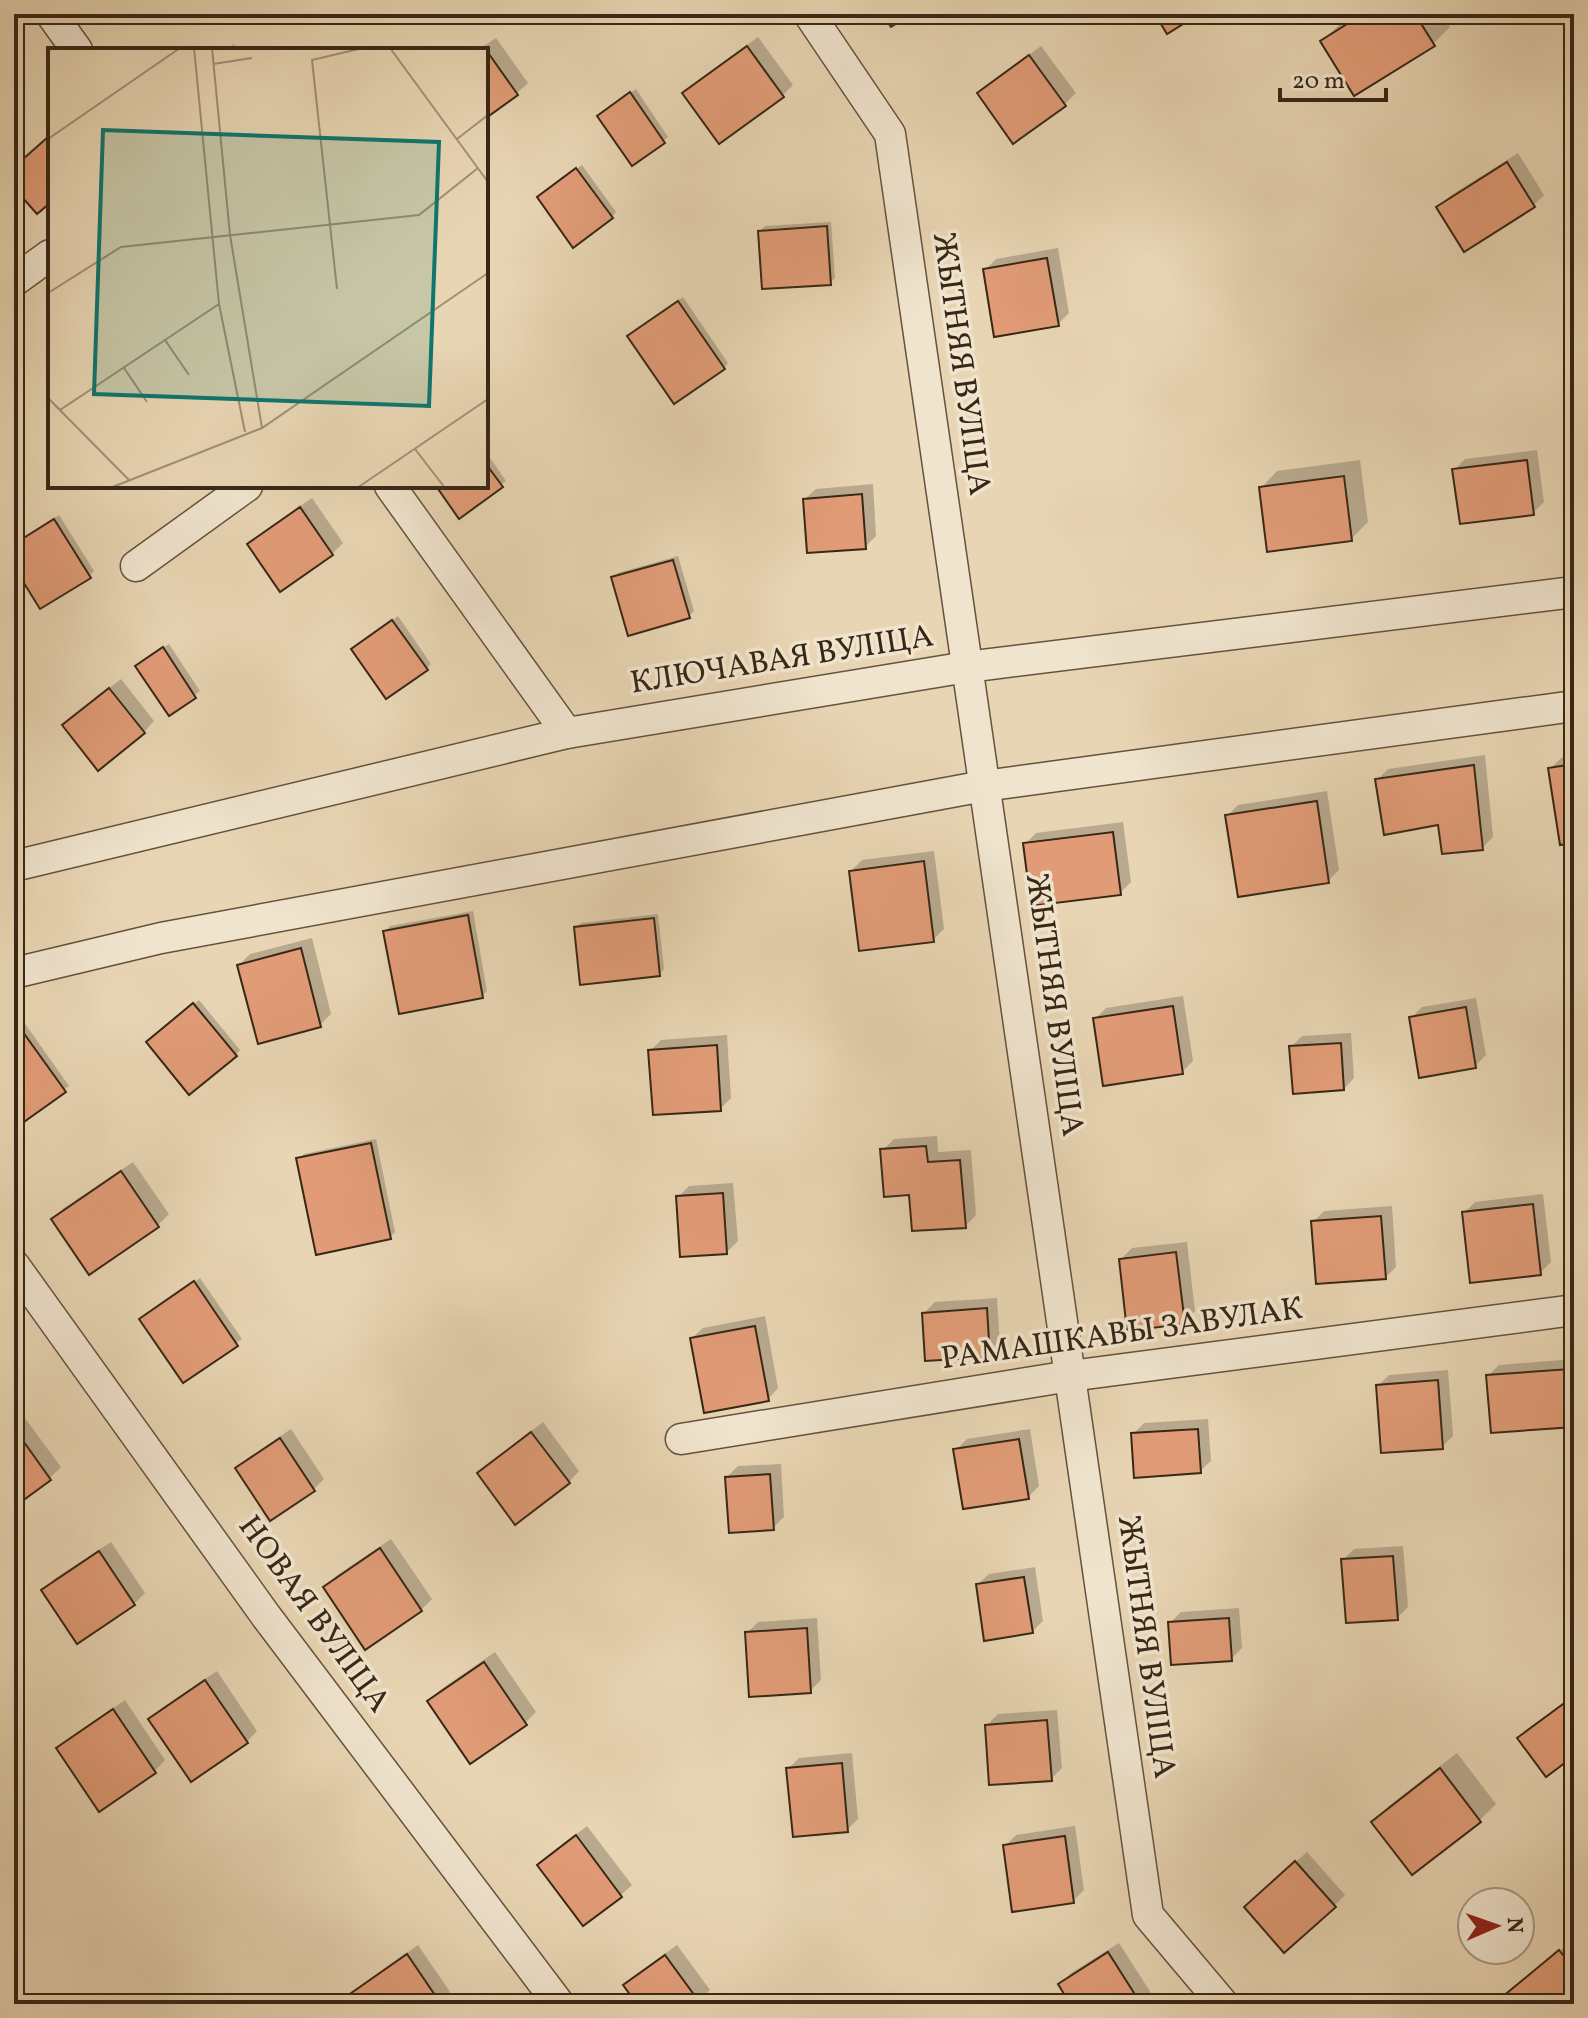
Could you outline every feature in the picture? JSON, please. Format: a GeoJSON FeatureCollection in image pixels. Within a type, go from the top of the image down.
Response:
{"type":"FeatureCollection","features":[{"type":"Feature","properties":{"kind":"street"},"geometry":{"type":"LineString","coordinates":[[51,14],[76,48]]}},
{"type":"Feature","properties":{"kind":"street","name":"ЖЫТНЯЯ ВУЛІЦА"},"geometry":{"type":"LineString","coordinates":[[809,14],[890,134],[1148,1915],[1223,2004]]}},
{"type":"Feature","properties":{"kind":"street"},"geometry":{"type":"LineString","coordinates":[[14,281],[48,256]]}},
{"type":"Feature","properties":{"kind":"street"},"geometry":{"type":"LineString","coordinates":[[136,566],[244,488]]}},
{"type":"Feature","properties":{"kind":"street"},"geometry":{"type":"LineString","coordinates":[[391,488],[567,733]]}},
{"type":"Feature","properties":{"kind":"street","name":"КЛЮЧАВАЯ ВУЛІЦА"},"geometry":{"type":"LineString","coordinates":[[14,866],[567,733],[967,667],[1574,592]]}},
{"type":"Feature","properties":{"kind":"street"},"geometry":{"type":"LineString","coordinates":[[14,973],[161,938],[984,786],[1574,706]]}},
{"type":"Feature","properties":{"kind":"street","name":"НОВАЯ ВУЛІЦА"},"geometry":{"type":"LineString","coordinates":[[14,1265],[266,1616],[559,2004]]}},
{"type":"Feature","properties":{"kind":"street","name":"РАМАШКАВЫ ЗАВУЛАК"},"geometry":{"type":"LineString","coordinates":[[681,1439],[1070,1376],[1574,1310]]}},
{"type":"Feature","properties":{"kind":"building"},"geometry":{"type":"Polygon","coordinates":[[[882,14],[911,14],[891,27],[882,14]]]}},
{"type":"Feature","properties":{"kind":"building"},"geometry":{"type":"Polygon","coordinates":[[[1155,14],[1199,14],[1167,34],[1155,14]]]}},
{"type":"Feature","properties":{"kind":"building"},"geometry":{"type":"Polygon","coordinates":[[[1363,14],[1415,14],[1435,46],[1354,96],[1320,41],[1363,14]]]}},
{"type":"Feature","properties":{"kind":"building"},"geometry":{"type":"Polygon","coordinates":[[[747,46],[784,97],[719,144],[682,93],[747,46]]]}},
{"type":"Feature","properties":{"kind":"building"},"geometry":{"type":"Polygon","coordinates":[[[488,53],[518,95],[488,117],[488,53]]]}},
{"type":"Feature","properties":{"kind":"building"},"geometry":{"type":"Polygon","coordinates":[[[1029,55],[1066,106],[1013,144],[977,93],[1029,55]]]}},
{"type":"Feature","properties":{"kind":"building"},"geometry":{"type":"Polygon","coordinates":[[[630,92],[665,143],[632,166],[597,116],[630,92]]]}},
{"type":"Feature","properties":{"kind":"building"},"geometry":{"type":"Polygon","coordinates":[[[48,137],[48,205],[37,214],[14,188],[14,167],[48,137]]]}},
{"type":"Feature","properties":{"kind":"building"},"geometry":{"type":"Polygon","coordinates":[[[1507,162],[1535,207],[1464,252],[1436,207],[1507,162]]]}},
{"type":"Feature","properties":{"kind":"building"},"geometry":{"type":"Polygon","coordinates":[[[576,168],[613,218],[573,248],[537,197],[576,168]]]}},
{"type":"Feature","properties":{"kind":"building"},"geometry":{"type":"Polygon","coordinates":[[[827,226],[831,285],[762,289],[758,231],[827,226]]]}},
{"type":"Feature","properties":{"kind":"building"},"geometry":{"type":"Polygon","coordinates":[[[1047,258],[1059,326],[994,337],[983,269],[1047,258]]]}},
{"type":"Feature","properties":{"kind":"building"},"geometry":{"type":"Polygon","coordinates":[[[678,301],[725,369],[674,404],[627,336],[678,301]]]}},
{"type":"Feature","properties":{"kind":"building"},"geometry":{"type":"Polygon","coordinates":[[[1527,460],[1534,515],[1460,524],[1452,469],[1527,460]]]}},
{"type":"Feature","properties":{"kind":"building"},"geometry":{"type":"Polygon","coordinates":[[[488,467],[503,487],[459,519],[437,488],[488,488],[488,467]]]}},
{"type":"Feature","properties":{"kind":"building"},"geometry":{"type":"Polygon","coordinates":[[[1344,476],[1352,541],[1267,552],[1259,487],[1344,476]]]}},
{"type":"Feature","properties":{"kind":"building"},"geometry":{"type":"Polygon","coordinates":[[[862,494],[866,549],[807,553],[803,499],[862,494]]]}},
{"type":"Feature","properties":{"kind":"building"},"geometry":{"type":"Polygon","coordinates":[[[300,507],[333,555],[280,592],[247,544],[300,507]]]}},
{"type":"Feature","properties":{"kind":"building"},"geometry":{"type":"Polygon","coordinates":[[[54,519],[91,578],[40,609],[14,567],[14,544],[54,519]]]}},
{"type":"Feature","properties":{"kind":"building"},"geometry":{"type":"Polygon","coordinates":[[[673,560],[690,618],[628,636],[611,577],[673,560]]]}},
{"type":"Feature","properties":{"kind":"building"},"geometry":{"type":"Polygon","coordinates":[[[392,620],[428,670],[386,699],[351,649],[392,620]]]}},
{"type":"Feature","properties":{"kind":"building"},"geometry":{"type":"Polygon","coordinates":[[[163,647],[196,698],[169,716],[135,666],[163,647]]]}},
{"type":"Feature","properties":{"kind":"building"},"geometry":{"type":"Polygon","coordinates":[[[109,688],[145,733],[98,771],[62,725],[109,688]]]}},
{"type":"Feature","properties":{"kind":"building"},"geometry":{"type":"Polygon","coordinates":[[[1574,764],[1574,843],[1560,845],[1548,768],[1574,764]]]}},
{"type":"Feature","properties":{"kind":"building"},"geometry":{"type":"Polygon","coordinates":[[[1474,765],[1483,850],[1442,854],[1438,825],[1384,835],[1375,779],[1474,765]]]}},
{"type":"Feature","properties":{"kind":"building"},"geometry":{"type":"Polygon","coordinates":[[[1317,801],[1329,883],[1238,897],[1225,815],[1317,801]]]}},
{"type":"Feature","properties":{"kind":"building"},"geometry":{"type":"Polygon","coordinates":[[[1113,832],[1121,895],[1031,906],[1023,843],[1113,832]]]}},
{"type":"Feature","properties":{"kind":"building"},"geometry":{"type":"Polygon","coordinates":[[[924,861],[934,942],[859,951],[849,871],[924,861]]]}},
{"type":"Feature","properties":{"kind":"building"},"geometry":{"type":"Polygon","coordinates":[[[468,915],[483,998],[399,1014],[383,931],[468,915]]]}},
{"type":"Feature","properties":{"kind":"building"},"geometry":{"type":"Polygon","coordinates":[[[654,918],[660,976],[580,985],[574,927],[654,918]]]}},
{"type":"Feature","properties":{"kind":"building"},"geometry":{"type":"Polygon","coordinates":[[[301,948],[321,1027],[258,1044],[237,965],[301,948]]]}},
{"type":"Feature","properties":{"kind":"building"},"geometry":{"type":"Polygon","coordinates":[[[193,1003],[237,1056],[189,1095],[146,1042],[193,1003]]]}},
{"type":"Feature","properties":{"kind":"building"},"geometry":{"type":"Polygon","coordinates":[[[1173,1006],[1183,1074],[1103,1086],[1093,1018],[1173,1006]]]}},
{"type":"Feature","properties":{"kind":"building"},"geometry":{"type":"Polygon","coordinates":[[[1466,1007],[1476,1068],[1419,1078],[1409,1017],[1466,1007]]]}},
{"type":"Feature","properties":{"kind":"building"},"geometry":{"type":"Polygon","coordinates":[[[14,1022],[66,1092],[14,1129],[14,1022]]]}},
{"type":"Feature","properties":{"kind":"building"},"geometry":{"type":"Polygon","coordinates":[[[1341,1043],[1344,1090],[1293,1094],[1289,1046],[1341,1043]]]}},
{"type":"Feature","properties":{"kind":"building"},"geometry":{"type":"Polygon","coordinates":[[[717,1045],[721,1111],[653,1115],[648,1050],[717,1045]]]}},
{"type":"Feature","properties":{"kind":"building"},"geometry":{"type":"Polygon","coordinates":[[[371,1143],[391,1239],[316,1255],[296,1158],[371,1143]]]}},
{"type":"Feature","properties":{"kind":"building"},"geometry":{"type":"Polygon","coordinates":[[[926,1146],[928,1162],[960,1160],[966,1228],[912,1231],[909,1195],[884,1197],[880,1149],[926,1146]]]}},
{"type":"Feature","properties":{"kind":"building"},"geometry":{"type":"Polygon","coordinates":[[[121,1171],[159,1227],[89,1275],[51,1219],[121,1171]]]}},
{"type":"Feature","properties":{"kind":"building"},"geometry":{"type":"Polygon","coordinates":[[[723,1193],[727,1254],[680,1257],[676,1196],[723,1193]]]}},
{"type":"Feature","properties":{"kind":"building"},"geometry":{"type":"Polygon","coordinates":[[[1533,1204],[1541,1275],[1470,1283],[1462,1212],[1533,1204]]]}},
{"type":"Feature","properties":{"kind":"building"},"geometry":{"type":"Polygon","coordinates":[[[1381,1216],[1386,1279],[1316,1284],[1311,1221],[1381,1216]]]}},
{"type":"Feature","properties":{"kind":"building"},"geometry":{"type":"Polygon","coordinates":[[[1176,1252],[1185,1324],[1127,1331],[1119,1259],[1176,1252]]]}},
{"type":"Feature","properties":{"kind":"building"},"geometry":{"type":"Polygon","coordinates":[[[194,1281],[238,1346],[183,1383],[139,1319],[194,1281]]]}},
{"type":"Feature","properties":{"kind":"building"},"geometry":{"type":"Polygon","coordinates":[[[987,1308],[990,1357],[925,1361],[922,1313],[987,1308]]]}},
{"type":"Feature","properties":{"kind":"building"},"geometry":{"type":"Polygon","coordinates":[[[755,1326],[769,1401],[704,1413],[690,1338],[755,1326]]]}},
{"type":"Feature","properties":{"kind":"building"},"geometry":{"type":"Polygon","coordinates":[[[1570,1369],[1574,1427],[1491,1433],[1486,1375],[1570,1369]]]}},
{"type":"Feature","properties":{"kind":"building"},"geometry":{"type":"Polygon","coordinates":[[[1438,1380],[1443,1449],[1381,1453],[1376,1385],[1438,1380]]]}},
{"type":"Feature","properties":{"kind":"building"},"geometry":{"type":"Polygon","coordinates":[[[14,1428],[51,1480],[14,1507],[14,1428]]]}},
{"type":"Feature","properties":{"kind":"building"},"geometry":{"type":"Polygon","coordinates":[[[1198,1429],[1201,1473],[1134,1478],[1131,1433],[1198,1429]]]}},
{"type":"Feature","properties":{"kind":"building"},"geometry":{"type":"Polygon","coordinates":[[[531,1432],[570,1483],[515,1525],[477,1473],[531,1432]]]}},
{"type":"Feature","properties":{"kind":"building"},"geometry":{"type":"Polygon","coordinates":[[[280,1438],[315,1491],[270,1521],[235,1468],[280,1438]]]}},
{"type":"Feature","properties":{"kind":"building"},"geometry":{"type":"Polygon","coordinates":[[[1019,1439],[1029,1499],[963,1509],[953,1449],[1019,1439]]]}},
{"type":"Feature","properties":{"kind":"building"},"geometry":{"type":"Polygon","coordinates":[[[770,1474],[774,1530],[729,1533],[725,1477],[770,1474]]]}},
{"type":"Feature","properties":{"kind":"building"},"geometry":{"type":"Polygon","coordinates":[[[380,1548],[422,1611],[365,1650],[323,1587],[380,1548]]]}},
{"type":"Feature","properties":{"kind":"building"},"geometry":{"type":"Polygon","coordinates":[[[99,1551],[135,1605],[77,1644],[41,1590],[99,1551]]]}},
{"type":"Feature","properties":{"kind":"building"},"geometry":{"type":"Polygon","coordinates":[[[1393,1556],[1398,1620],[1346,1623],[1341,1559],[1393,1556]]]}},
{"type":"Feature","properties":{"kind":"building"},"geometry":{"type":"Polygon","coordinates":[[[1024,1577],[1033,1633],[984,1641],[976,1584],[1024,1577]]]}},
{"type":"Feature","properties":{"kind":"building"},"geometry":{"type":"Polygon","coordinates":[[[1229,1618],[1232,1661],[1171,1665],[1168,1622],[1229,1618]]]}},
{"type":"Feature","properties":{"kind":"building"},"geometry":{"type":"Polygon","coordinates":[[[807,1628],[811,1693],[749,1697],[745,1632],[807,1628]]]}},
{"type":"Feature","properties":{"kind":"building"},"geometry":{"type":"Polygon","coordinates":[[[484,1662],[527,1725],[470,1764],[427,1701],[484,1662]]]}},
{"type":"Feature","properties":{"kind":"building"},"geometry":{"type":"Polygon","coordinates":[[[205,1680],[248,1743],[191,1782],[148,1719],[205,1680]]]}},
{"type":"Feature","properties":{"kind":"building"},"geometry":{"type":"Polygon","coordinates":[[[1574,1696],[1574,1756],[1546,1777],[1517,1738],[1574,1696]]]}},
{"type":"Feature","properties":{"kind":"building"},"geometry":{"type":"Polygon","coordinates":[[[113,1709],[156,1773],[99,1812],[56,1748],[113,1709]]]}},
{"type":"Feature","properties":{"kind":"building"},"geometry":{"type":"Polygon","coordinates":[[[1047,1720],[1052,1781],[989,1785],[985,1725],[1047,1720]]]}},
{"type":"Feature","properties":{"kind":"building"},"geometry":{"type":"Polygon","coordinates":[[[842,1763],[848,1832],[793,1837],[786,1768],[842,1763]]]}},
{"type":"Feature","properties":{"kind":"building"},"geometry":{"type":"Polygon","coordinates":[[[1440,1768],[1481,1822],[1412,1875],[1371,1822],[1440,1768]]]}},
{"type":"Feature","properties":{"kind":"building"},"geometry":{"type":"Polygon","coordinates":[[[576,1835],[622,1897],[583,1926],[537,1865],[576,1835]]]}},
{"type":"Feature","properties":{"kind":"building"},"geometry":{"type":"Polygon","coordinates":[[[1065,1836],[1074,1903],[1012,1912],[1003,1845],[1065,1836]]]}},
{"type":"Feature","properties":{"kind":"building"},"geometry":{"type":"Polygon","coordinates":[[[1295,1861],[1336,1907],[1284,1953],[1244,1907],[1295,1861]]]}},
{"type":"Feature","properties":{"kind":"building"},"geometry":{"type":"Polygon","coordinates":[[[1559,1950],[1574,1969],[1574,2004],[1516,2004],[1507,1993],[1559,1950]]]}},
{"type":"Feature","properties":{"kind":"building"},"geometry":{"type":"Polygon","coordinates":[[[1108,1952],[1141,2004],[1070,2004],[1058,1984],[1108,1952]]]}},
{"type":"Feature","properties":{"kind":"building"},"geometry":{"type":"Polygon","coordinates":[[[407,1954],[441,2004],[337,2004],[337,2003],[407,1954]]]}},
{"type":"Feature","properties":{"kind":"building"},"geometry":{"type":"Polygon","coordinates":[[[665,1955],[700,2003],[637,2004],[623,1985],[665,1955]]]}}]}
